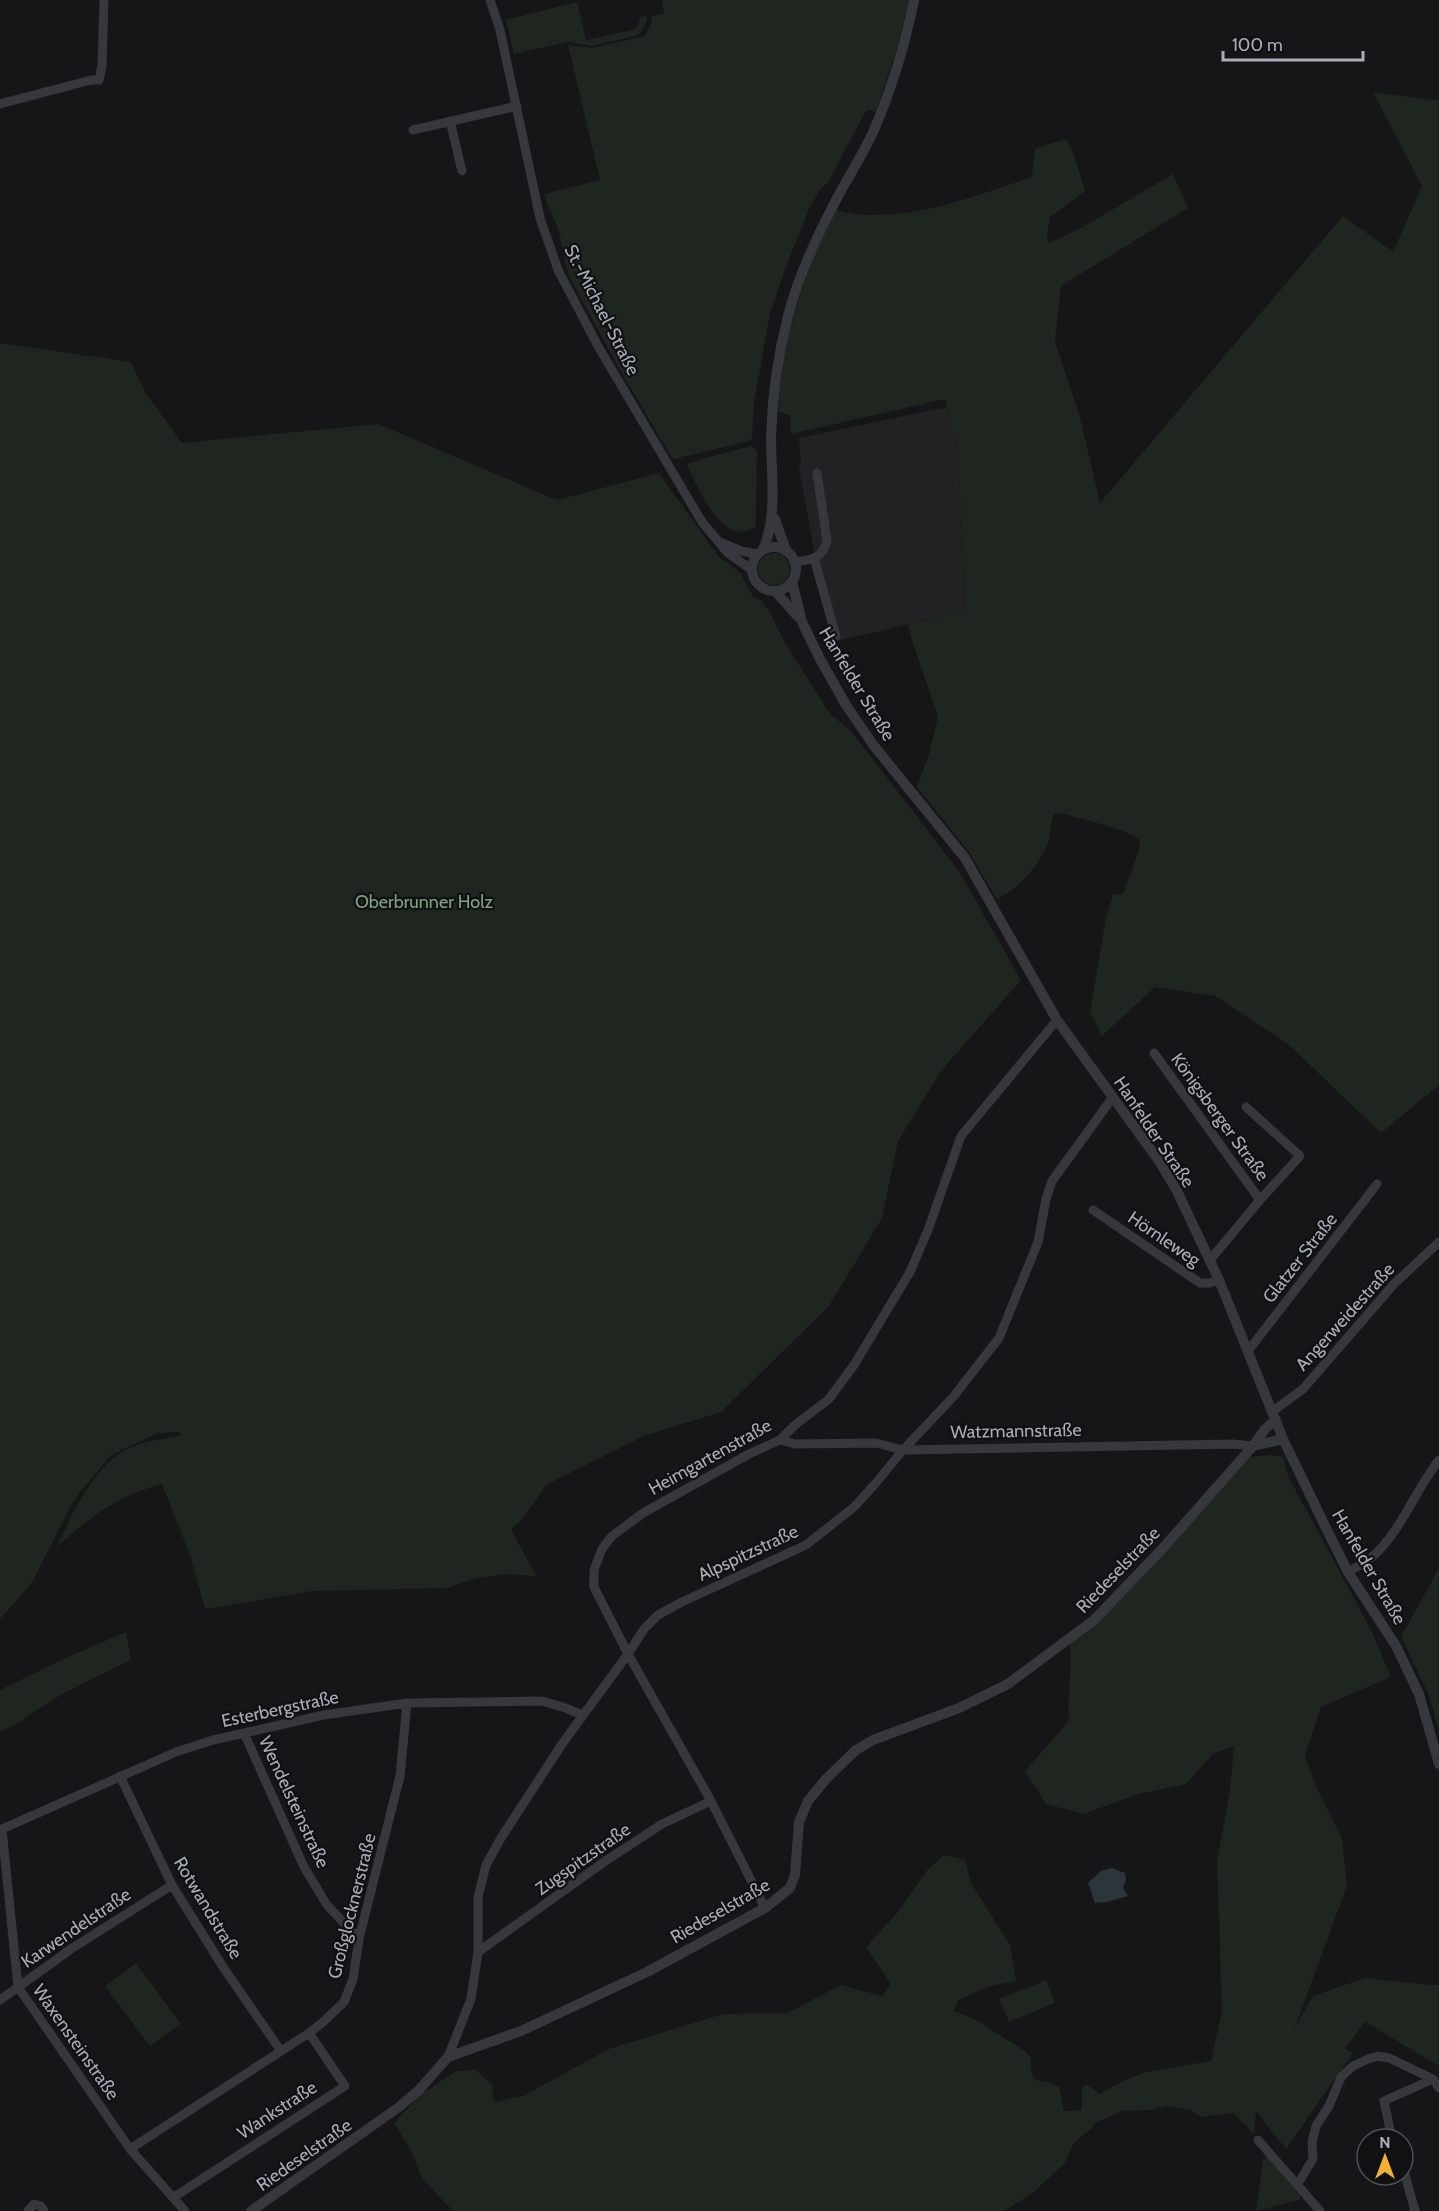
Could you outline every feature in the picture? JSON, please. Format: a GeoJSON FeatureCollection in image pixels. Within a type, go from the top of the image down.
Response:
{"type":"FeatureCollection","features":[{"type":"Feature","properties":{"kind":"street"},"geometry":{"type":"LineString","coordinates":[[0,105],[91,80],[99,80],[102,65],[105,0]]}},
{"type":"Feature","properties":{"kind":"street","name":"St.-Michael-Straße"},"geometry":{"type":"LineString","coordinates":[[490,0],[517,105],[540,218],[558,270],[599,348],[702,522],[728,553],[752,570]]}},
{"type":"Feature","properties":{"kind":"street"},"geometry":{"type":"LineString","coordinates":[[773,512],[781,540],[795,562],[795,576],[792,582],[782,590],[775,591],[759,586],[755,581],[752,564],[770,530],[773,512],[771,436],[777,372],[788,316],[807,258],[877,122],[903,51],[914,0]]}},
{"type":"Feature","properties":{"kind":"street"},"geometry":{"type":"LineString","coordinates":[[413,130],[517,105]]}},
{"type":"Feature","properties":{"kind":"street"},"geometry":{"type":"LineString","coordinates":[[450,121],[462,171]]}},
{"type":"Feature","properties":{"kind":"street"},"geometry":{"type":"LineString","coordinates":[[795,562],[814,558],[824,550],[827,540],[817,473]]}},
{"type":"Feature","properties":{"kind":"street","name":"St.-Michael-Straße"},"geometry":{"type":"LineString","coordinates":[[720,542],[741,551],[760,552]]}},
{"type":"Feature","properties":{"kind":"street"},"geometry":{"type":"LineString","coordinates":[[760,552],[775,547],[786,551]]}},
{"type":"Feature","properties":{"kind":"street","name":"Hanfelder Straße"},"geometry":{"type":"LineString","coordinates":[[814,558],[836,636]]}},
{"type":"Feature","properties":{"kind":"street","name":"Hanfelder Straße"},"geometry":{"type":"LineString","coordinates":[[792,582],[802,622],[825,669],[874,746],[965,858],[1057,1020],[1159,1161],[1176,1191],[1219,1280],[1283,1438],[1348,1572],[1396,1646],[1416,1689],[1439,1764]]}},
{"type":"Feature","properties":{"kind":"street","name":"Hanfelder Straße"},"geometry":{"type":"LineString","coordinates":[[775,591],[802,622]]}},
{"type":"Feature","properties":{"kind":"street","name":"Heimgartenstraße"},"geometry":{"type":"LineString","coordinates":[[765,1908],[711,1801],[628,1654],[594,1587],[594,1570],[602,1549],[611,1537],[644,1514],[749,1454],[780,1440],[795,1425],[829,1399],[854,1365],[910,1272],[928,1230],[961,1136],[1057,1020]]}},
{"type":"Feature","properties":{"kind":"street","name":"Königsberger Straße"},"geometry":{"type":"LineString","coordinates":[[1154,1053],[1260,1200]]}},
{"type":"Feature","properties":{"kind":"street","name":"Alpspitzstraße"},"geometry":{"type":"LineString","coordinates":[[448,2057],[471,1999],[478,1952],[478,1897],[486,1865],[501,1838],[582,1716],[644,1629],[658,1615],[806,1545],[854,1507],[954,1396],[999,1338],[1038,1242],[1046,1199],[1052,1181],[1113,1097]]}},
{"type":"Feature","properties":{"kind":"street","name":"Königsberger Straße"},"geometry":{"type":"LineString","coordinates":[[1210,1260],[1300,1156],[1246,1107]]}},
{"type":"Feature","properties":{"kind":"street","name":"Glatzer Straße"},"geometry":{"type":"LineString","coordinates":[[1248,1351],[1377,1184]]}},
{"type":"Feature","properties":{"kind":"street","name":"Hörnleweg"},"geometry":{"type":"LineString","coordinates":[[1093,1210],[1200,1283],[1219,1280]]}},
{"type":"Feature","properties":{"kind":"street","name":"Angerweidestraße"},"geometry":{"type":"LineString","coordinates":[[1275,1415],[1303,1389],[1394,1284],[1439,1242]]}},
{"type":"Feature","properties":{"kind":"street","name":"Riedeselstraße"},"geometry":{"type":"LineString","coordinates":[[251,2211],[399,2107],[419,2090],[448,2057],[521,2031],[647,1972],[765,1908],[790,1888],[795,1875],[799,1822],[808,1801],[826,1779],[856,1750],[873,1740],[959,1708],[1008,1684],[1094,1620],[1164,1547],[1253,1446],[1275,1415]]}},
{"type":"Feature","properties":{"kind":"street"},"geometry":{"type":"LineString","coordinates":[[1253,1446],[1283,1438]]}},
{"type":"Feature","properties":{"kind":"street","name":"Watzmannstraße"},"geometry":{"type":"LineString","coordinates":[[780,1440],[795,1444],[876,1443],[903,1450],[1234,1444],[1253,1446]]}},
{"type":"Feature","properties":{"kind":"street"},"geometry":{"type":"LineString","coordinates":[[1348,1572],[1372,1557],[1396,1528],[1425,1478],[1439,1460]]}},
{"type":"Feature","properties":{"kind":"street","name":"Esterbergstraße"},"geometry":{"type":"LineString","coordinates":[[1,1829],[181,1750],[213,1740],[324,1715],[407,1703],[541,1701],[563,1707],[582,1716]]}},
{"type":"Feature","properties":{"kind":"street","name":"Großglocknerstraße"},"geometry":{"type":"LineString","coordinates":[[130,2149],[309,2033],[344,2002],[353,1979],[359,1939],[400,1776],[407,1703]]}},
{"type":"Feature","properties":{"kind":"street","name":"Wendelsteinstraße"},"geometry":{"type":"LineString","coordinates":[[244,1734],[304,1868],[327,1905],[359,1939]]}},
{"type":"Feature","properties":{"kind":"street","name":"Rotwandstraße"},"geometry":{"type":"LineString","coordinates":[[120,1776],[172,1885],[223,1967],[281,2051]]}},
{"type":"Feature","properties":{"kind":"street","name":"Zugspitzstraße"},"geometry":{"type":"LineString","coordinates":[[478,1952],[662,1824],[711,1801]]}},
{"type":"Feature","properties":{"kind":"street","name":"Waxensteinstraße"},"geometry":{"type":"LineString","coordinates":[[1,1829],[18,1987],[130,2149],[185,2211]]}},
{"type":"Feature","properties":{"kind":"street","name":"Karwendelstraße"},"geometry":{"type":"LineString","coordinates":[[0,2000],[71,1949],[172,1885]]}},
{"type":"Feature","properties":{"kind":"street","name":"Wankstraße"},"geometry":{"type":"LineString","coordinates":[[174,2197],[345,2086],[309,2033]]}},
{"type":"Feature","properties":{"kind":"street"},"geometry":{"type":"LineString","coordinates":[[1295,2182],[1313,2159],[1312,2142],[1316,2126],[1329,2106],[1341,2077],[1353,2066],[1368,2058],[1378,2056],[1389,2058],[1433,2079],[1439,2088]]}},
{"type":"Feature","properties":{"kind":"street"},"geometry":{"type":"LineString","coordinates":[[1389,2127],[1384,2101],[1433,2079]]}},
{"type":"Feature","properties":{"kind":"street"},"geometry":{"type":"LineString","coordinates":[[1258,2140],[1320,2211]]}},
{"type":"Feature","properties":{"kind":"street"},"geometry":{"type":"LineString","coordinates":[[1408,2187],[1415,2211]]}},
{"type":"Feature","properties":{"kind":"street"},"geometry":{"type":"LineString","coordinates":[[28,2211],[34,2204],[41,2206],[44,2211]]}},
{"type":"Feature","properties":{"kind":"shaded area"},"geometry":{"type":"Polygon","coordinates":[[[947,407],[958,452],[966,611],[836,641],[814,573],[814,550],[799,468],[801,461],[799,438],[947,407]]]}},
{"type":"Feature","properties":{"kind":"shaded area"},"geometry":{"type":"Polygon","coordinates":[[[1112,1868],[1125,1873],[1126,1880],[1123,1888],[1128,1896],[1095,1903],[1088,1883],[1101,1871],[1112,1868]]]}},
{"type":"Feature","properties":{"kind":"green space"},"geometry":{"type":"Polygon","coordinates":[[[662,0],[909,0],[897,48],[876,111],[869,110],[864,114],[828,183],[821,188],[809,209],[787,264],[770,313],[754,402],[752,438],[749,441],[675,459],[672,458],[621,372],[571,280],[557,225],[544,194],[600,180],[568,45],[593,48],[645,36],[652,16],[664,13],[662,0]]]}},
{"type":"Feature","properties":{"kind":"green space"},"geometry":{"type":"Polygon","coordinates":[[[577,2],[586,40],[633,30],[638,26],[640,17],[647,16],[645,25],[642,31],[635,36],[591,46],[568,42],[514,54],[506,20],[577,2]]]}},
{"type":"Feature","properties":{"kind":"green space"},"geometry":{"type":"Polygon","coordinates":[[[1373,92],[1439,101],[1439,1085],[1381,1133],[1288,1044],[1215,996],[1155,987],[1102,1036],[1090,1012],[1106,918],[1113,895],[1123,894],[1139,850],[1139,840],[1103,825],[1061,813],[1054,814],[1048,842],[1040,859],[1021,882],[997,899],[969,852],[917,787],[929,754],[938,717],[907,625],[966,610],[958,452],[945,399],[791,434],[791,416],[778,411],[784,359],[796,308],[804,282],[836,210],[883,215],[934,208],[959,201],[1029,178],[1032,175],[1035,149],[1067,140],[1085,191],[1050,217],[1047,236],[1049,243],[1081,228],[1173,174],[1188,208],[1061,286],[1055,342],[1080,417],[1100,503],[1343,216],[1393,252],[1422,186],[1373,92]]]}},
{"type":"Feature","properties":{"kind":"green space","name":"Oberbrunner Holz"},"geometry":{"type":"Polygon","coordinates":[[[0,343],[131,362],[145,392],[182,443],[378,424],[557,500],[659,473],[719,557],[740,572],[753,597],[764,602],[781,636],[830,714],[851,731],[959,871],[1021,980],[941,1071],[898,1141],[882,1218],[829,1306],[721,1412],[644,1436],[546,1485],[522,1520],[511,1529],[536,1576],[508,1574],[476,1578],[447,1588],[312,1591],[205,1609],[191,1558],[162,1484],[118,1501],[79,1527],[56,1548],[86,1491],[106,1465],[131,1447],[181,1435],[179,1432],[158,1433],[111,1455],[74,1500],[31,1584],[0,1619],[0,343]]]}},
{"type":"Feature","properties":{"kind":"green space"},"geometry":{"type":"Polygon","coordinates":[[[750,446],[757,450],[755,528],[741,532],[732,530],[715,516],[687,466],[688,463],[750,446]]]}},
{"type":"Feature","properties":{"kind":"green space"},"geometry":{"type":"Polygon","coordinates":[[[774,553],[786,557],[790,569],[786,581],[774,585],[762,581],[758,569],[762,557],[774,553]]]}},
{"type":"Feature","properties":{"kind":"green space"},"geometry":{"type":"Polygon","coordinates":[[[1270,1455],[1283,1457],[1288,1476],[1370,1628],[1391,1677],[1321,1707],[1305,1756],[1316,1786],[1342,1838],[1347,1886],[1295,2027],[1313,1996],[1365,1978],[1439,1985],[1439,2066],[1365,2022],[1345,2049],[1353,2053],[1286,2149],[1256,2111],[1254,2134],[1233,2113],[1201,2117],[1191,2110],[1164,2106],[1150,2110],[1122,2111],[1095,2123],[1074,2143],[1065,2163],[1034,2192],[1004,2211],[453,2211],[421,2177],[413,2154],[394,2123],[419,2096],[456,2071],[476,2070],[492,2085],[494,2102],[523,2096],[609,2049],[723,2014],[787,2013],[841,1985],[882,1996],[891,1984],[866,1947],[898,1912],[928,1869],[944,1855],[965,1860],[971,1883],[1010,1945],[1016,1981],[991,1986],[958,2000],[954,2011],[974,2019],[1025,2051],[1031,2058],[1032,2075],[1035,2079],[1059,2087],[1064,2111],[1082,2110],[1082,2089],[1086,2085],[1099,2094],[1146,2072],[1211,2061],[1222,2012],[1217,1862],[1230,1790],[1234,1746],[1213,1754],[1186,1784],[1139,1794],[1083,1814],[1046,1804],[1025,1771],[1068,1722],[1071,1649],[1066,1640],[1074,1635],[1242,1458],[1270,1455]]]}},
{"type":"Feature","properties":{"kind":"green space"},"geometry":{"type":"Polygon","coordinates":[[[1439,1568],[1439,1731],[1429,1695],[1401,1637],[1439,1568]]]}},
{"type":"Feature","properties":{"kind":"green space"},"geometry":{"type":"Polygon","coordinates":[[[126,1632],[131,1660],[85,1682],[0,1732],[0,1690],[126,1632]]]}},
{"type":"Feature","properties":{"kind":"green space"},"geometry":{"type":"Polygon","coordinates":[[[136,1963],[181,2024],[150,2046],[105,1986],[136,1963]]]}},
{"type":"Feature","properties":{"kind":"green space"},"geometry":{"type":"Polygon","coordinates":[[[1046,1980],[1055,2003],[1009,2022],[999,1999],[1046,1980]]]}},
{"type":"Feature","properties":{"kind":"green space"},"geometry":{"type":"Polygon","coordinates":[[[1269,2155],[1300,2196],[1300,2200],[1256,2211],[1263,2161],[1269,2155]]]}}]}
